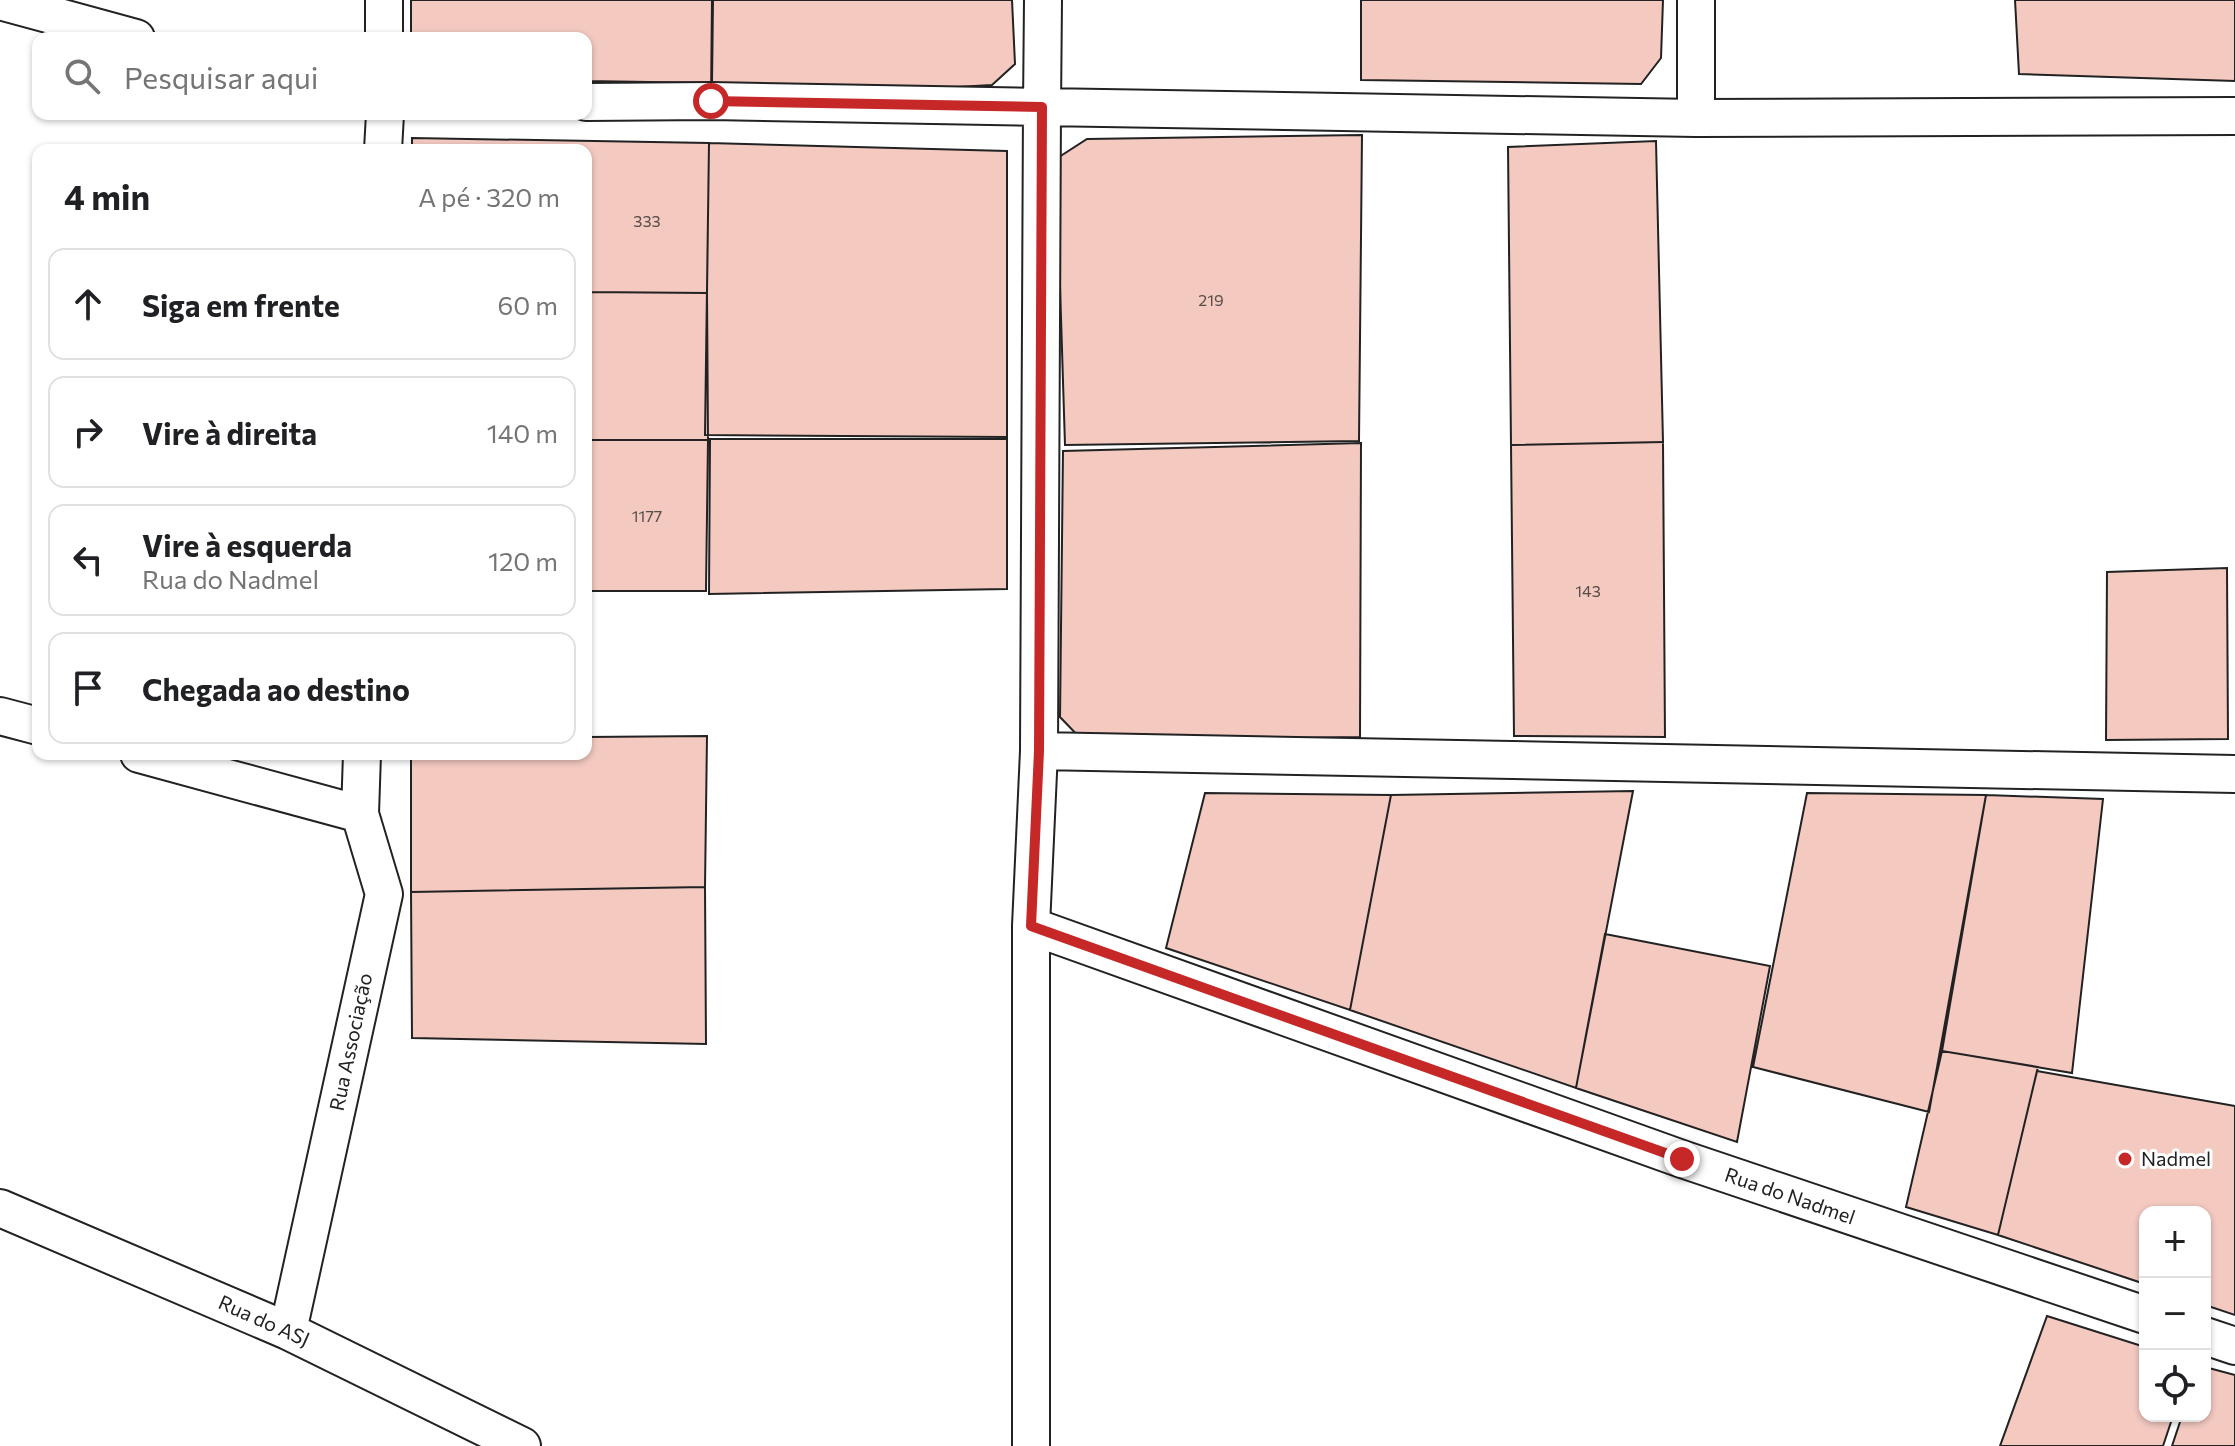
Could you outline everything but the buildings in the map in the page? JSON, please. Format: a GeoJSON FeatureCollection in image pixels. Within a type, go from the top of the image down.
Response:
{"type":"FeatureCollection","features":[{"type":"Feature","properties":{"kind":"street"},"geometry":{"type":"LineString","coordinates":[[384,0],[384,32]]}},
{"type":"Feature","properties":{"kind":"street"},"geometry":{"type":"LineString","coordinates":[[1031,1446],[1031,926],[1039,751],[1043,0]]}},
{"type":"Feature","properties":{"kind":"street"},"geometry":{"type":"LineString","coordinates":[[1696,0],[1696,118]]}},
{"type":"Feature","properties":{"kind":"street"},"geometry":{"type":"LineString","coordinates":[[0,1],[114,32]]}},
{"type":"Feature","properties":{"kind":"street"},"geometry":{"type":"LineString","coordinates":[[592,102],[711,101],[1696,118],[2235,116]]}},
{"type":"Feature","properties":{"kind":"street"},"geometry":{"type":"LineString","coordinates":[[383,144],[385,120]]}},
{"type":"Feature","properties":{"kind":"street"},"geometry":{"type":"LineString","coordinates":[[0,716],[32,724]]}},
{"type":"Feature","properties":{"kind":"street"},"geometry":{"type":"LineString","coordinates":[[1039,751],[2235,774]]}},
{"type":"Feature","properties":{"kind":"street"},"geometry":{"type":"LineString","coordinates":[[161,760],[360,814]]}},
{"type":"Feature","properties":{"kind":"street","name":"Rua Associação"},"geometry":{"type":"LineString","coordinates":[[288,1331],[384,894],[360,814],[362,760]]}},
{"type":"Feature","properties":{"kind":"street","name":"Rua do Nadmel"},"geometry":{"type":"LineString","coordinates":[[1031,926],[1682,1159],[2139,1313]]}},
{"type":"Feature","properties":{"kind":"street","name":"Rua do ASJ"},"geometry":{"type":"LineString","coordinates":[[0,1208],[288,1331],[522,1446]]}},
{"type":"Feature","properties":{"kind":"street"},"geometry":{"type":"LineString","coordinates":[[2211,1338],[2235,1346]]}},
{"type":"Feature","properties":{"kind":"place","name":"Nadmel"},"geometry":{"type":"Point","coordinates":[2125,1159]}},
{"type":"Feature","properties":{"kind":"route"},"geometry":{"type":"LineString","coordinates":[[711,101],[1042,107],[1039,751],[1031,926],[1682,1159]]}}]}
